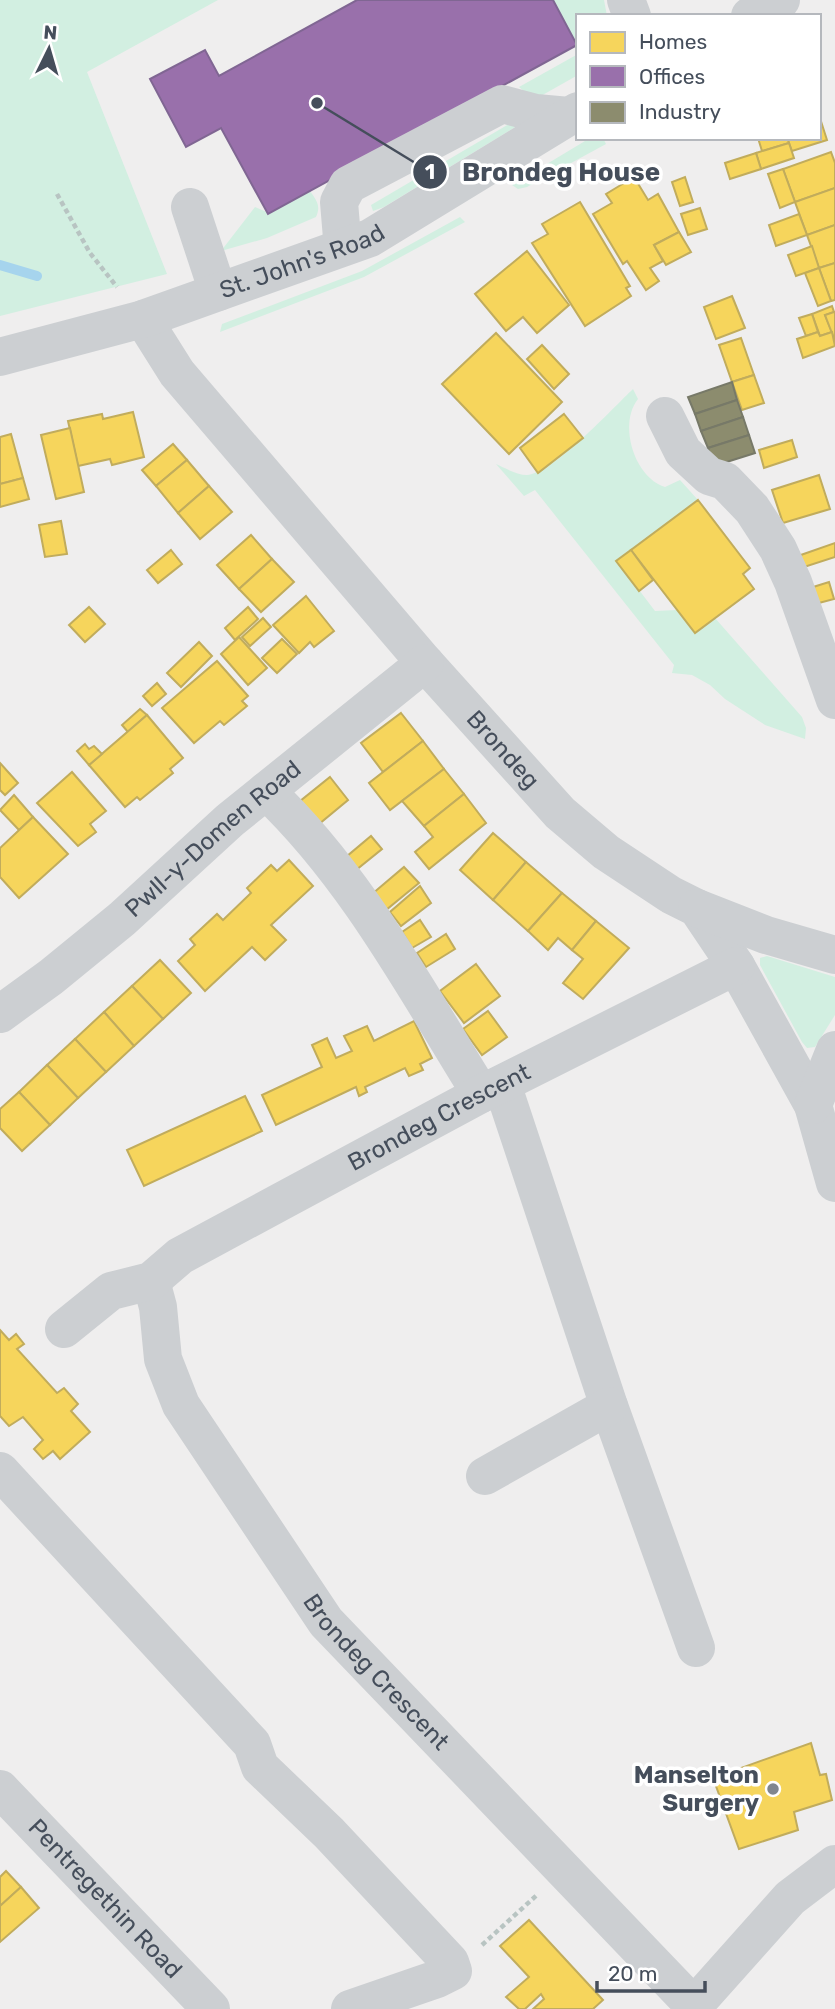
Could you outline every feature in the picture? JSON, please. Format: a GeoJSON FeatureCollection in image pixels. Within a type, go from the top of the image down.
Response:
{"type":"FeatureCollection","features":[{"type":"Feature","properties":{"kind":"street"},"geometry":{"type":"LineString","coordinates":[[754,14],[781,0]]}},
{"type":"Feature","properties":{"kind":"street"},"geometry":{"type":"LineString","coordinates":[[339,248],[342,238],[339,202],[348,184],[502,104],[536,113],[573,113]]}},
{"type":"Feature","properties":{"kind":"street","name":"St. John's Road"},"geometry":{"type":"LineString","coordinates":[[0,357],[143,319],[370,238],[573,113]]}},
{"type":"Feature","properties":{"kind":"street"},"geometry":{"type":"LineString","coordinates":[[190,207],[218,292]]}},
{"type":"Feature","properties":{"kind":"street","name":"Brondeg"},"geometry":{"type":"LineString","coordinates":[[143,319],[177,373],[425,663],[560,813],[606,852],[671,895],[697,908],[736,966],[813,1105],[835,1183]]}},
{"type":"Feature","properties":{"kind":"street"},"geometry":{"type":"LineString","coordinates":[[665,416],[683,452],[709,476],[725,481],[752,509],[778,549],[793,582],[835,700]]}},
{"type":"Feature","properties":{"kind":"street","name":"Pwll-y-Domen Road"},"geometry":{"type":"LineString","coordinates":[[0,1014],[51,977],[122,919],[230,820],[425,663]]}},
{"type":"Feature","properties":{"kind":"street"},"geometry":{"type":"LineString","coordinates":[[266,791],[288,812],[351,888],[491,1089],[696,1648]]}},
{"type":"Feature","properties":{"kind":"street"},"geometry":{"type":"LineString","coordinates":[[697,908],[766,935],[835,955]]}},
{"type":"Feature","properties":{"kind":"street","name":"Brondeg Crescent"},"geometry":{"type":"LineString","coordinates":[[64,1329],[111,1291],[151,1281],[180,1256],[491,1089],[736,966]]}},
{"type":"Feature","properties":{"kind":"street"},"geometry":{"type":"LineString","coordinates":[[813,1105],[835,1050]]}},
{"type":"Feature","properties":{"kind":"street","name":"Brondeg Crescent"},"geometry":{"type":"LineString","coordinates":[[151,1281],[158,1307],[163,1359],[181,1405],[326,1622],[693,2008]]}},
{"type":"Feature","properties":{"kind":"street"},"geometry":{"type":"LineString","coordinates":[[485,1476],[609,1405]]}},
{"type":"Feature","properties":{"kind":"street"},"geometry":{"type":"LineString","coordinates":[[0,1471],[252,1744],[260,1767],[338,1842],[450,1962],[453,1972],[350,2009]]}},
{"type":"Feature","properties":{"kind":"street","name":"Pentregethin Road"},"geometry":{"type":"LineString","coordinates":[[1,1791],[211,2009]]}},
{"type":"Feature","properties":{"kind":"street"},"geometry":{"type":"LineString","coordinates":[[693,2008],[790,1898],[835,1864]]}},
{"type":"Feature","properties":{"kind":"path"},"geometry":{"type":"LineString","coordinates":[[57,194],[90,253],[143,319]]}},
{"type":"Feature","properties":{"kind":"path"},"geometry":{"type":"LineString","coordinates":[[453,1972],[564,1870]]}},
{"type":"Feature","properties":{"kind":"green space"},"geometry":{"type":"Polygon","coordinates":[[[0,0],[218,0],[87,72],[167,274],[0,316],[0,0]]]}},
{"type":"Feature","properties":{"kind":"green space"},"geometry":{"type":"Polygon","coordinates":[[[553,0],[604,0],[607,14],[576,14],[576,42],[553,0]]]}},
{"type":"Feature","properties":{"kind":"green space"},"geometry":{"type":"Polygon","coordinates":[[[576,55],[576,76],[539,97],[529,95],[519,87],[576,55]]]}},
{"type":"Feature","properties":{"kind":"green space"},"geometry":{"type":"Polygon","coordinates":[[[509,124],[517,126],[384,207],[373,211],[371,205],[509,124]]]}},
{"type":"Feature","properties":{"kind":"green space"},"geometry":{"type":"Polygon","coordinates":[[[587,140],[604,140],[606,144],[527,187],[518,189],[512,185],[587,140]]]}},
{"type":"Feature","properties":{"kind":"green space"},"geometry":{"type":"Polygon","coordinates":[[[310,191],[318,204],[316,217],[267,238],[221,251],[255,207],[269,213],[310,191]]]}},
{"type":"Feature","properties":{"kind":"green space"},"geometry":{"type":"Polygon","coordinates":[[[460,217],[465,222],[364,277],[220,332],[222,324],[362,271],[460,217]]]}},
{"type":"Feature","properties":{"kind":"green space"},"geometry":{"type":"Polygon","coordinates":[[[633,389],[638,399],[629,422],[632,449],[645,473],[665,487],[680,480],[698,500],[617,561],[655,611],[677,610],[695,633],[715,618],[802,717],[806,728],[805,739],[765,725],[692,675],[672,673],[674,665],[535,490],[524,496],[496,464],[523,475],[538,472],[566,452],[633,389]]]}},
{"type":"Feature","properties":{"kind":"green space"},"geometry":{"type":"Polygon","coordinates":[[[767,956],[835,977],[835,1015],[815,1047],[807,1048],[802,1042],[760,965],[760,958],[767,956]]]}},
{"type":"Feature","properties":{"kind":"building: Homes"},"geometry":{"type":"Polygon","coordinates":[[[821,121],[827,140],[792,151],[788,140],[821,140],[821,121]]]}},
{"type":"Feature","properties":{"kind":"building: Homes"},"geometry":{"type":"Polygon","coordinates":[[[759,140],[788,140],[789,143],[762,151],[759,140]]]}},
{"type":"Feature","properties":{"kind":"building: Homes"},"geometry":{"type":"Polygon","coordinates":[[[789,143],[794,158],[761,169],[756,153],[789,143]]]}},
{"type":"Feature","properties":{"kind":"building: Homes"},"geometry":{"type":"Polygon","coordinates":[[[831,152],[835,163],[835,188],[795,202],[783,169],[831,152]]]}},
{"type":"Feature","properties":{"kind":"building: Homes"},"geometry":{"type":"Polygon","coordinates":[[[756,153],[761,169],[730,179],[725,163],[756,153]]]}},
{"type":"Feature","properties":{"kind":"building: Homes"},"geometry":{"type":"Polygon","coordinates":[[[783,169],[795,202],[780,208],[768,174],[783,169]]]}},
{"type":"Feature","properties":{"kind":"building: Homes"},"geometry":{"type":"Polygon","coordinates":[[[634,177],[648,200],[658,194],[679,232],[654,245],[663,261],[650,268],[659,281],[646,290],[627,261],[623,264],[593,214],[612,203],[606,194],[634,177]]]}},
{"type":"Feature","properties":{"kind":"building: Homes"},"geometry":{"type":"Polygon","coordinates":[[[685,177],[693,202],[680,206],[672,182],[685,177]]]}},
{"type":"Feature","properties":{"kind":"building: Homes"},"geometry":{"type":"Polygon","coordinates":[[[835,188],[835,225],[807,235],[795,202],[835,188]]]}},
{"type":"Feature","properties":{"kind":"building: Homes"},"geometry":{"type":"Polygon","coordinates":[[[580,202],[630,286],[626,288],[631,296],[585,326],[532,243],[548,234],[542,224],[580,202]]]}},
{"type":"Feature","properties":{"kind":"building: Homes"},"geometry":{"type":"Polygon","coordinates":[[[700,208],[707,229],[688,235],[681,214],[700,208]]]}},
{"type":"Feature","properties":{"kind":"building: Homes"},"geometry":{"type":"Polygon","coordinates":[[[799,214],[807,235],[776,246],[769,225],[799,214]]]}},
{"type":"Feature","properties":{"kind":"building: Homes"},"geometry":{"type":"Polygon","coordinates":[[[835,225],[835,263],[819,268],[807,235],[835,225]]]}},
{"type":"Feature","properties":{"kind":"building: Homes"},"geometry":{"type":"Polygon","coordinates":[[[679,232],[691,252],[666,265],[654,245],[679,232]]]}},
{"type":"Feature","properties":{"kind":"building: Homes"},"geometry":{"type":"Polygon","coordinates":[[[812,246],[819,268],[796,276],[788,255],[812,246]]]}},
{"type":"Feature","properties":{"kind":"building: Homes"},"geometry":{"type":"Polygon","coordinates":[[[527,251],[569,305],[537,333],[523,317],[506,331],[475,294],[527,251]]]}},
{"type":"Feature","properties":{"kind":"building: Homes"},"geometry":{"type":"Polygon","coordinates":[[[835,263],[835,300],[831,301],[819,268],[835,263]]]}},
{"type":"Feature","properties":{"kind":"building: Homes"},"geometry":{"type":"Polygon","coordinates":[[[819,268],[831,301],[818,306],[805,273],[819,268]]]}},
{"type":"Feature","properties":{"kind":"building: Homes"},"geometry":{"type":"Polygon","coordinates":[[[732,296],[745,328],[716,339],[704,307],[732,296]]]}},
{"type":"Feature","properties":{"kind":"building: Homes"},"geometry":{"type":"Polygon","coordinates":[[[832,306],[834,312],[825,315],[832,332],[820,336],[812,314],[832,306]]]}},
{"type":"Feature","properties":{"kind":"building: Homes"},"geometry":{"type":"Polygon","coordinates":[[[835,312],[835,341],[825,315],[835,312]]]}},
{"type":"Feature","properties":{"kind":"building: Homes"},"geometry":{"type":"Polygon","coordinates":[[[812,314],[818,332],[806,336],[799,318],[812,314]]]}},
{"type":"Feature","properties":{"kind":"building: Homes"},"geometry":{"type":"Polygon","coordinates":[[[818,332],[820,336],[832,332],[835,346],[803,358],[797,339],[818,332]]]}},
{"type":"Feature","properties":{"kind":"building: Homes"},"geometry":{"type":"Polygon","coordinates":[[[496,333],[562,402],[509,454],[442,384],[496,333]]]}},
{"type":"Feature","properties":{"kind":"building: Homes"},"geometry":{"type":"Polygon","coordinates":[[[741,338],[754,375],[732,382],[719,345],[741,338]]]}},
{"type":"Feature","properties":{"kind":"building: Homes"},"geometry":{"type":"Polygon","coordinates":[[[542,345],[569,374],[554,389],[527,359],[542,345]]]}},
{"type":"Feature","properties":{"kind":"building: Homes"},"geometry":{"type":"Polygon","coordinates":[[[754,375],[764,403],[742,410],[732,382],[754,375]]]}},
{"type":"Feature","properties":{"kind":"building: Homes"},"geometry":{"type":"Polygon","coordinates":[[[133,412],[144,457],[112,465],[110,459],[78,466],[68,421],[102,414],[103,419],[133,412]]]}},
{"type":"Feature","properties":{"kind":"building: Homes"},"geometry":{"type":"Polygon","coordinates":[[[564,414],[583,438],[538,473],[520,448],[564,414]]]}},
{"type":"Feature","properties":{"kind":"building: Homes"},"geometry":{"type":"Polygon","coordinates":[[[70,428],[84,492],[56,499],[41,435],[70,428]]]}},
{"type":"Feature","properties":{"kind":"building: Homes"},"geometry":{"type":"Polygon","coordinates":[[[11,434],[23,478],[0,484],[0,437],[11,434]]]}},
{"type":"Feature","properties":{"kind":"building: Homes"},"geometry":{"type":"Polygon","coordinates":[[[792,440],[797,457],[764,468],[759,450],[792,440]]]}},
{"type":"Feature","properties":{"kind":"building: Homes"},"geometry":{"type":"Polygon","coordinates":[[[173,444],[187,460],[156,486],[142,470],[173,444]]]}},
{"type":"Feature","properties":{"kind":"building: Homes"},"geometry":{"type":"Polygon","coordinates":[[[187,460],[209,486],[178,513],[156,486],[187,460]]]}},
{"type":"Feature","properties":{"kind":"building: Homes"},"geometry":{"type":"Polygon","coordinates":[[[819,475],[830,509],[783,523],[772,490],[819,475]]]}},
{"type":"Feature","properties":{"kind":"building: Homes"},"geometry":{"type":"Polygon","coordinates":[[[23,478],[29,499],[0,507],[0,484],[23,478]]]}},
{"type":"Feature","properties":{"kind":"building: Homes"},"geometry":{"type":"Polygon","coordinates":[[[209,486],[232,512],[200,539],[178,513],[209,486]]]}},
{"type":"Feature","properties":{"kind":"building: Homes"},"geometry":{"type":"Polygon","coordinates":[[[698,500],[750,568],[743,574],[754,589],[695,633],[631,550],[698,500]]]}},
{"type":"Feature","properties":{"kind":"building: Homes"},"geometry":{"type":"Polygon","coordinates":[[[61,521],[67,554],[45,557],[39,525],[61,521]]]}},
{"type":"Feature","properties":{"kind":"building: Homes"},"geometry":{"type":"Polygon","coordinates":[[[251,535],[272,559],[239,589],[217,565],[251,535]]]}},
{"type":"Feature","properties":{"kind":"building: Homes"},"geometry":{"type":"Polygon","coordinates":[[[835,543],[835,557],[801,568],[798,556],[835,543]]]}},
{"type":"Feature","properties":{"kind":"building: Homes"},"geometry":{"type":"Polygon","coordinates":[[[171,550],[182,564],[158,583],[147,570],[171,550]]]}},
{"type":"Feature","properties":{"kind":"building: Homes"},"geometry":{"type":"Polygon","coordinates":[[[631,550],[653,580],[639,591],[616,561],[631,550]]]}},
{"type":"Feature","properties":{"kind":"building: Homes"},"geometry":{"type":"Polygon","coordinates":[[[272,559],[294,582],[261,612],[239,589],[272,559]]]}},
{"type":"Feature","properties":{"kind":"building: Homes"},"geometry":{"type":"Polygon","coordinates":[[[829,582],[834,599],[815,604],[810,588],[829,582]]]}},
{"type":"Feature","properties":{"kind":"building: Homes"},"geometry":{"type":"Polygon","coordinates":[[[306,596],[334,631],[314,647],[310,642],[299,653],[273,625],[306,596]]]}},
{"type":"Feature","properties":{"kind":"building: Homes"},"geometry":{"type":"Polygon","coordinates":[[[89,607],[105,624],[85,642],[69,625],[89,607]]]}},
{"type":"Feature","properties":{"kind":"building: Homes"},"geometry":{"type":"Polygon","coordinates":[[[248,607],[258,619],[235,640],[225,628],[248,607]]]}},
{"type":"Feature","properties":{"kind":"building: Homes"},"geometry":{"type":"Polygon","coordinates":[[[263,618],[271,627],[250,646],[242,637],[263,618]]]}},
{"type":"Feature","properties":{"kind":"building: Homes"},"geometry":{"type":"Polygon","coordinates":[[[239,637],[267,668],[248,685],[221,654],[239,637]]]}},
{"type":"Feature","properties":{"kind":"building: Homes"},"geometry":{"type":"Polygon","coordinates":[[[282,639],[297,654],[277,673],[262,658],[282,639]]]}},
{"type":"Feature","properties":{"kind":"building: Homes"},"geometry":{"type":"Polygon","coordinates":[[[199,642],[212,656],[181,687],[167,673],[199,642]]]}},
{"type":"Feature","properties":{"kind":"building: Homes"},"geometry":{"type":"Polygon","coordinates":[[[217,661],[248,696],[242,701],[247,706],[224,725],[220,721],[194,743],[162,708],[217,661]]]}},
{"type":"Feature","properties":{"kind":"building: Homes"},"geometry":{"type":"Polygon","coordinates":[[[157,683],[166,694],[152,706],[143,696],[157,683]]]}},
{"type":"Feature","properties":{"kind":"building: Homes"},"geometry":{"type":"Polygon","coordinates":[[[140,709],[147,715],[128,732],[122,725],[140,709]]]}},
{"type":"Feature","properties":{"kind":"building: Homes"},"geometry":{"type":"Polygon","coordinates":[[[401,713],[423,741],[383,772],[361,743],[401,713]]]}},
{"type":"Feature","properties":{"kind":"building: Homes"},"geometry":{"type":"Polygon","coordinates":[[[147,715],[183,758],[170,769],[173,773],[140,800],[137,797],[125,807],[89,765],[147,715]]]}},
{"type":"Feature","properties":{"kind":"building: Homes"},"geometry":{"type":"Polygon","coordinates":[[[423,741],[444,769],[390,810],[369,783],[423,741]]]}},
{"type":"Feature","properties":{"kind":"building: Homes"},"geometry":{"type":"Polygon","coordinates":[[[85,744],[89,749],[94,746],[102,754],[89,765],[77,751],[85,744]]]}},
{"type":"Feature","properties":{"kind":"building: Homes"},"geometry":{"type":"Polygon","coordinates":[[[0,763],[18,783],[5,795],[0,790],[0,763]]]}},
{"type":"Feature","properties":{"kind":"building: Homes"},"geometry":{"type":"Polygon","coordinates":[[[444,769],[464,794],[424,826],[402,801],[444,769]]]}},
{"type":"Feature","properties":{"kind":"building: Homes"},"geometry":{"type":"Polygon","coordinates":[[[72,772],[106,811],[90,824],[96,832],[78,846],[37,803],[72,772]]]}},
{"type":"Feature","properties":{"kind":"building: Homes"},"geometry":{"type":"Polygon","coordinates":[[[330,777],[348,800],[313,829],[294,806],[330,777]]]}},
{"type":"Feature","properties":{"kind":"building: Homes"},"geometry":{"type":"Polygon","coordinates":[[[464,794],[486,823],[429,869],[415,852],[433,837],[424,826],[464,794]]]}},
{"type":"Feature","properties":{"kind":"building: Homes"},"geometry":{"type":"Polygon","coordinates":[[[14,795],[33,817],[19,830],[0,810],[14,795]]]}},
{"type":"Feature","properties":{"kind":"building: Homes"},"geometry":{"type":"Polygon","coordinates":[[[33,817],[68,854],[19,898],[0,877],[0,848],[33,817]]]}},
{"type":"Feature","properties":{"kind":"building: Homes"},"geometry":{"type":"Polygon","coordinates":[[[493,833],[526,862],[493,900],[460,870],[493,833]]]}},
{"type":"Feature","properties":{"kind":"building: Homes"},"geometry":{"type":"Polygon","coordinates":[[[371,836],[382,849],[356,870],[346,857],[371,836]]]}},
{"type":"Feature","properties":{"kind":"building: Homes"},"geometry":{"type":"Polygon","coordinates":[[[289,860],[313,886],[271,925],[286,940],[265,960],[252,947],[205,991],[178,961],[195,945],[190,939],[217,914],[223,920],[251,893],[247,888],[271,865],[277,871],[289,860]]]}},
{"type":"Feature","properties":{"kind":"building: Homes"},"geometry":{"type":"Polygon","coordinates":[[[526,862],[562,893],[528,931],[493,900],[526,862]]]}},
{"type":"Feature","properties":{"kind":"building: Homes"},"geometry":{"type":"Polygon","coordinates":[[[404,867],[419,883],[386,910],[372,894],[404,867]]]}},
{"type":"Feature","properties":{"kind":"building: Homes"},"geometry":{"type":"Polygon","coordinates":[[[420,886],[431,903],[401,926],[390,912],[420,886]]]}},
{"type":"Feature","properties":{"kind":"building: Homes"},"geometry":{"type":"Polygon","coordinates":[[[562,893],[596,921],[572,950],[558,938],[548,950],[528,931],[562,893]]]}},
{"type":"Feature","properties":{"kind":"building: Homes"},"geometry":{"type":"Polygon","coordinates":[[[420,920],[431,937],[412,948],[402,932],[420,920]]]}},
{"type":"Feature","properties":{"kind":"building: Homes"},"geometry":{"type":"Polygon","coordinates":[[[596,921],[629,948],[583,999],[563,983],[583,959],[572,950],[596,921]]]}},
{"type":"Feature","properties":{"kind":"building: Homes"},"geometry":{"type":"Polygon","coordinates":[[[446,934],[455,949],[426,967],[417,953],[446,934]]]}},
{"type":"Feature","properties":{"kind":"building: Homes"},"geometry":{"type":"Polygon","coordinates":[[[160,960],[191,993],[163,1019],[132,986],[160,960]]]}},
{"type":"Feature","properties":{"kind":"building: Homes"},"geometry":{"type":"Polygon","coordinates":[[[476,964],[500,996],[464,1023],[440,991],[476,964]]]}},
{"type":"Feature","properties":{"kind":"building: Homes"},"geometry":{"type":"Polygon","coordinates":[[[132,986],[163,1019],[134,1046],[104,1012],[132,986]]]}},
{"type":"Feature","properties":{"kind":"building: Homes"},"geometry":{"type":"Polygon","coordinates":[[[488,1011],[507,1037],[482,1055],[463,1029],[488,1011]]]}},
{"type":"Feature","properties":{"kind":"building: Homes"},"geometry":{"type":"Polygon","coordinates":[[[104,1012],[134,1046],[106,1072],[75,1039],[104,1012]]]}},
{"type":"Feature","properties":{"kind":"building: Homes"},"geometry":{"type":"Polygon","coordinates":[[[414,1021],[432,1058],[420,1064],[423,1070],[409,1076],[405,1068],[365,1087],[367,1092],[359,1096],[356,1087],[276,1125],[262,1095],[322,1067],[312,1045],[327,1038],[336,1058],[352,1051],[344,1036],[367,1026],[374,1041],[414,1021]]]}},
{"type":"Feature","properties":{"kind":"building: Homes"},"geometry":{"type":"Polygon","coordinates":[[[75,1039],[106,1072],[78,1098],[47,1065],[75,1039]]]}},
{"type":"Feature","properties":{"kind":"building: Homes"},"geometry":{"type":"Polygon","coordinates":[[[47,1065],[78,1098],[50,1125],[19,1092],[47,1065]]]}},
{"type":"Feature","properties":{"kind":"building: Homes"},"geometry":{"type":"Polygon","coordinates":[[[19,1092],[50,1125],[22,1151],[0,1128],[0,1109],[19,1092]]]}},
{"type":"Feature","properties":{"kind":"building: Homes"},"geometry":{"type":"Polygon","coordinates":[[[245,1096],[262,1131],[144,1186],[127,1150],[245,1096]]]}},
{"type":"Feature","properties":{"kind":"building: Homes"},"geometry":{"type":"Polygon","coordinates":[[[0,1330],[9,1340],[16,1334],[24,1344],[17,1349],[57,1393],[64,1388],[78,1404],[71,1411],[90,1432],[60,1459],[53,1451],[43,1459],[34,1449],[43,1440],[23,1417],[9,1426],[0,1416],[0,1330]]]}},
{"type":"Feature","properties":{"kind":"building: Homes","name":"Manselton Surgery"},"geometry":{"type":"Polygon","coordinates":[[[811,1743],[820,1775],[826,1774],[832,1800],[794,1812],[798,1830],[739,1849],[713,1778],[811,1743]]]}},
{"type":"Feature","properties":{"kind":"building: Homes"},"geometry":{"type":"Polygon","coordinates":[[[6,1871],[21,1887],[0,1906],[0,1877],[6,1871]]]}},
{"type":"Feature","properties":{"kind":"building: Homes"},"geometry":{"type":"Polygon","coordinates":[[[21,1887],[39,1908],[0,1942],[0,1906],[21,1887]]]}},
{"type":"Feature","properties":{"kind":"building: Homes"},"geometry":{"type":"Polygon","coordinates":[[[529,1920],[603,2000],[593,2009],[533,2009],[544,1999],[541,1994],[525,2009],[519,2009],[506,1997],[529,1977],[500,1946],[529,1920]]]}},
{"type":"Feature","properties":{"kind":"building: Offices"},"geometry":{"type":"Polygon","coordinates":[[[357,0],[553,0],[576,43],[576,46],[268,214],[221,128],[186,147],[150,79],[205,50],[219,76],[357,0]]]}},
{"type":"Feature","properties":{"kind":"building: Industry"},"geometry":{"type":"Polygon","coordinates":[[[732,382],[737,400],[695,414],[688,397],[732,382]]]}},
{"type":"Feature","properties":{"kind":"building: Industry"},"geometry":{"type":"Polygon","coordinates":[[[737,400],[743,417],[701,431],[695,414],[737,400]]]}},
{"type":"Feature","properties":{"kind":"building: Industry"},"geometry":{"type":"Polygon","coordinates":[[[743,417],[749,435],[708,448],[701,431],[743,417]]]}},
{"type":"Feature","properties":{"kind":"building: Industry"},"geometry":{"type":"Polygon","coordinates":[[[749,435],[755,453],[714,466],[708,448],[749,435]]]}},
{"type":"Feature","properties":{"kind":"waterway"},"geometry":{"type":"LineString","coordinates":[[0,265],[37,276]]}},
{"type":"Feature","properties":{"kind":"place","name":"Brondeg House"},"geometry":{"type":"Point","coordinates":[317,103]}},
{"type":"Feature","properties":{"kind":"place","name":"Manselton Surgery"},"geometry":{"type":"Point","coordinates":[773,1789]}}]}
